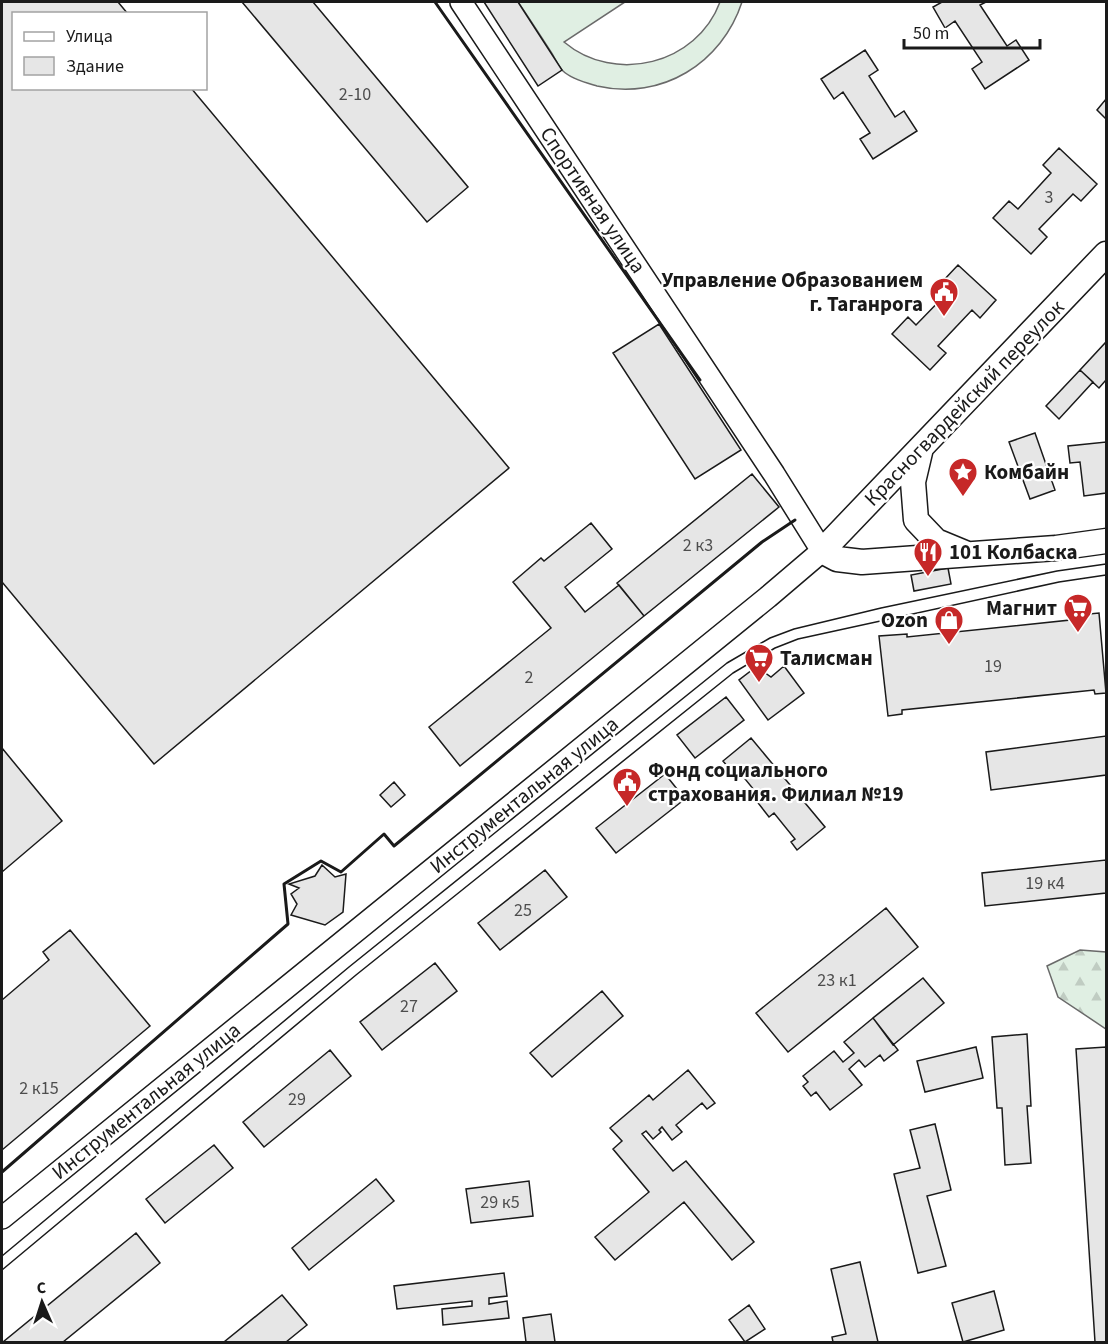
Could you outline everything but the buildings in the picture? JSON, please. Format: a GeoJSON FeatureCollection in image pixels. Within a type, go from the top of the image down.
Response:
{"type":"FeatureCollection","features":[{"type":"Feature","properties":{"kind":"main road","name":"Красногвардейский переулок"},"geometry":{"type":"LineString","coordinates":[[822,551],[1107,254]]}},
{"type":"Feature","properties":{"kind":"main road"},"geometry":{"type":"LineString","coordinates":[[922,446],[912,482],[916,520],[936,542],[968,554]]}},
{"type":"Feature","properties":{"kind":"main road"},"geometry":{"type":"LineString","coordinates":[[822,551],[837,559],[862,562],[1056,548],[1107,542]]}},
{"type":"Feature","properties":{"kind":"street","name":"Спортивная улица"},"geometry":{"type":"LineString","coordinates":[[462,2],[774,474],[822,551]]}},
{"type":"Feature","properties":{"kind":"street","name":"Инструментальная улица"},"geometry":{"type":"LineString","coordinates":[[2,1218],[822,551]]}},
{"type":"Feature","properties":{"kind":"green space"},"geometry":{"type":"Polygon","coordinates":[[[518,2],[625,2],[564,42],[584,55],[607,63],[630,65],[652,61],[674,53],[693,40],[709,23],[720,2],[742,2],[733,24],[720,43],[686,72],[666,82],[644,88],[621,89],[589,84],[566,74],[518,2]]]}},
{"type":"Feature","properties":{"kind":"green space"},"geometry":{"type":"Polygon","coordinates":[[[1080,950],[1106,952],[1106,1029],[1058,997],[1047,966],[1080,950]]]}},
{"type":"Feature","properties":{"kind":"tram line"},"geometry":{"type":"LineString","coordinates":[[2,1256],[349,967],[727,663],[770,638],[794,629],[1057,571],[1106,564]]}},
{"type":"Feature","properties":{"kind":"tram line"},"geometry":{"type":"LineString","coordinates":[[2,1270],[356,975],[733,673],[775,648],[798,639],[1059,582],[1106,575]]}},
{"type":"Feature","properties":{"kind":"fence"},"geometry":{"type":"LineString","coordinates":[[435,2],[700,380]]}},
{"type":"Feature","properties":{"kind":"fence"},"geometry":{"type":"LineString","coordinates":[[2,1172],[288,924],[284,884],[321,861],[341,872],[384,834],[394,846],[762,542],[795,520]]}},
{"type":"Feature","properties":{"kind":"wall"},"geometry":{"type":"LineString","coordinates":[[435,2],[700,380]]}},
{"type":"Feature","properties":{"kind":"wall"},"geometry":{"type":"LineString","coordinates":[[2,1172],[288,924],[284,884],[321,861],[341,872],[384,834],[394,846],[762,542],[795,520]]}},
{"type":"Feature","properties":{"kind":"place","name":"Управление Образованием г. Таганрога"},"geometry":{"type":"Point","coordinates":[944,318]}},
{"type":"Feature","properties":{"kind":"place","name":"Комбайн"},"geometry":{"type":"Point","coordinates":[963,498]}},
{"type":"Feature","properties":{"kind":"place","name":"101 Колбаска"},"geometry":{"type":"Point","coordinates":[928,578]}},
{"type":"Feature","properties":{"kind":"place","name":"Магнит"},"geometry":{"type":"Point","coordinates":[1078,634]}},
{"type":"Feature","properties":{"kind":"place","name":"Ozon"},"geometry":{"type":"Point","coordinates":[949,646]}},
{"type":"Feature","properties":{"kind":"place","name":"Талисман"},"geometry":{"type":"Point","coordinates":[759,684]}},
{"type":"Feature","properties":{"kind":"place","name":"Фонд социального страхования. Филиал №19"},"geometry":{"type":"Point","coordinates":[627,808]}}]}
